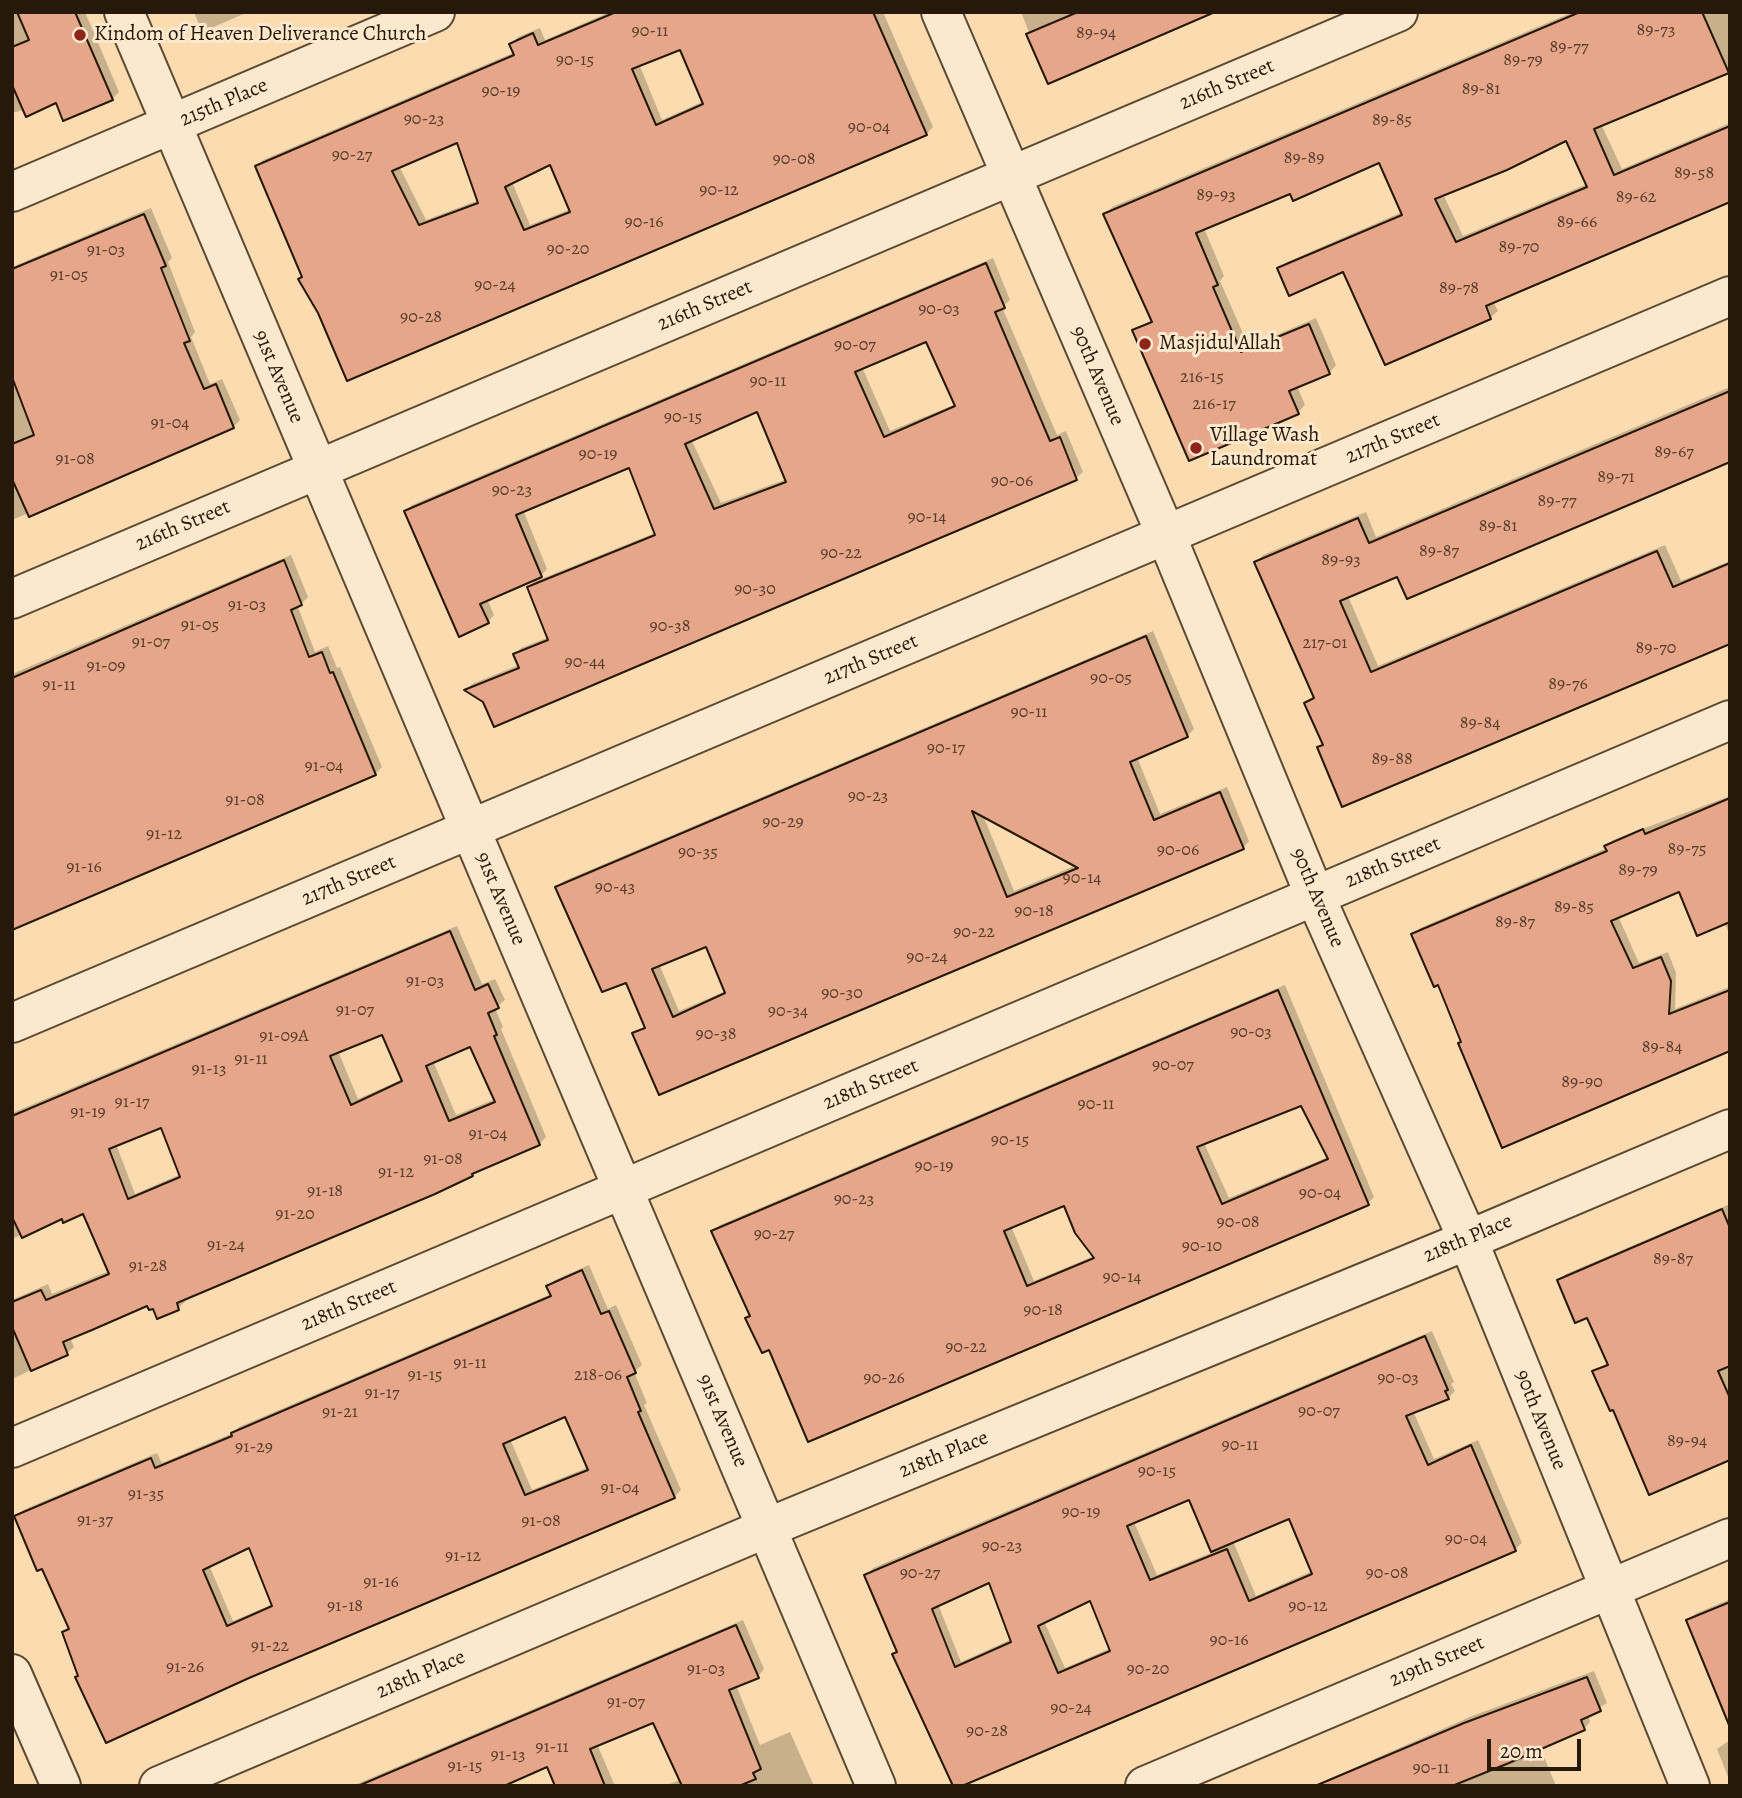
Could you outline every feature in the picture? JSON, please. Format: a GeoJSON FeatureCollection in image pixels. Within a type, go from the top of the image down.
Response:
{"type":"FeatureCollection","features":[{"type":"Feature","properties":{"kind":"street","name":"91st Avenue"},"geometry":{"type":"LineString","coordinates":[[124,12],[622,1190],[769,1527],[876,1786]]}},
{"type":"Feature","properties":{"kind":"street","name":"215th Place"},"geometry":{"type":"LineString","coordinates":[[12,192],[435,12]]}},
{"type":"Feature","properties":{"kind":"street","name":"90th Avenue"},"geometry":{"type":"LineString","coordinates":[[941,12],[1166,535],[1315,896],[1468,1240],[1608,1590],[1690,1786]]}},
{"type":"Feature","properties":{"kind":"street","name":"216th Street"},"geometry":{"type":"LineString","coordinates":[[12,598],[1398,12]]}},
{"type":"Feature","properties":{"kind":"street","name":"217th Street"},"geometry":{"type":"LineString","coordinates":[[12,1023],[1730,296]]}},
{"type":"Feature","properties":{"kind":"street","name":"218th Street"},"geometry":{"type":"LineString","coordinates":[[12,1448],[1730,720]]}},
{"type":"Feature","properties":{"kind":"street","name":"218th Place"},"geometry":{"type":"LineString","coordinates":[[159,1786],[769,1527],[1468,1240],[1730,1129]]}},
{"type":"Feature","properties":{"kind":"street","name":"219th Street"},"geometry":{"type":"LineString","coordinates":[[1145,1786],[1730,1538]]}},
{"type":"Feature","properties":{"kind":"street"},"geometry":{"type":"LineString","coordinates":[[12,1674],[61,1786]]}},
{"type":"Feature","properties":{"kind":"building"},"geometry":{"type":"Polygon","coordinates":[[[17,12],[75,12],[113,100],[63,121],[56,103],[26,117],[12,85],[12,47],[29,40],[17,12]]]}},
{"type":"Feature","properties":{"kind":"building"},"geometry":{"type":"Polygon","coordinates":[[[616,12],[873,12],[927,135],[347,381],[318,313],[298,279],[302,277],[255,166],[514,55],[509,44],[533,33],[538,45],[616,12]],[[680,50],[632,69],[656,125],[703,104],[680,50]],[[457,143],[392,171],[419,225],[478,203],[457,143]],[[550,165],[505,187],[524,230],[570,212],[550,165]]]}},
{"type":"Feature","properties":{"kind":"building"},"geometry":{"type":"Polygon","coordinates":[[[1078,12],[1215,12],[1048,84],[1026,34],[1078,12]]]}},
{"type":"Feature","properties":{"kind":"building"},"geometry":{"type":"Polygon","coordinates":[[[1580,12],[1702,12],[1729,73],[1594,129],[1614,175],[1730,126],[1730,202],[1486,306],[1491,319],[1385,365],[1343,272],[1289,296],[1277,268],[1402,215],[1379,163],[1293,201],[1290,194],[1196,233],[1218,285],[1213,287],[1241,352],[1309,324],[1330,374],[1289,391],[1299,414],[1189,461],[1132,330],[1152,322],[1103,214],[1580,12]],[[1566,141],[1507,170],[1435,199],[1456,242],[1587,187],[1566,141]]]}},
{"type":"Feature","properties":{"kind":"building"},"geometry":{"type":"Polygon","coordinates":[[[144,214],[166,266],[161,268],[190,341],[184,343],[204,389],[216,384],[234,428],[29,517],[12,479],[12,444],[34,435],[12,377],[12,269],[144,214]]]}},
{"type":"Feature","properties":{"kind":"building"},"geometry":{"type":"Polygon","coordinates":[[[986,263],[1005,308],[995,312],[1050,441],[1060,437],[1077,480],[494,727],[483,702],[464,690],[519,668],[513,654],[548,640],[527,587],[655,535],[629,468],[516,515],[542,577],[480,604],[489,623],[459,637],[404,511],[986,263]],[[926,342],[855,372],[884,437],[955,406],[926,342]],[[757,412],[685,444],[714,509],[786,482],[757,412]]]}},
{"type":"Feature","properties":{"kind":"building"},"geometry":{"type":"Polygon","coordinates":[[[1730,391],[1730,462],[1407,599],[1397,577],[1340,601],[1371,672],[1657,551],[1673,587],[1730,563],[1730,644],[1342,807],[1317,747],[1323,745],[1304,703],[1314,698],[1254,562],[1358,518],[1369,543],[1730,391]]]}},
{"type":"Feature","properties":{"kind":"building"},"geometry":{"type":"Polygon","coordinates":[[[284,560],[302,605],[291,610],[309,657],[322,652],[376,775],[12,930],[12,678],[284,560]]]}},
{"type":"Feature","properties":{"kind":"building"},"geometry":{"type":"Polygon","coordinates":[[[1146,636],[1188,737],[1130,762],[1154,820],[1220,792],[1244,849],[659,1095],[632,1033],[645,1028],[626,983],[602,992],[555,887],[1146,636]],[[972,811],[1007,897],[1078,868],[972,811]],[[706,947],[652,969],[673,1017],[725,993],[706,947]]]}},
{"type":"Feature","properties":{"kind":"building"},"geometry":{"type":"Polygon","coordinates":[[[1730,798],[1730,922],[1697,936],[1679,892],[1611,921],[1633,968],[1661,957],[1671,981],[1669,1014],[1730,990],[1730,1051],[1502,1148],[1458,1043],[1461,1042],[1438,985],[1434,987],[1411,934],[1607,851],[1604,846],[1643,829],[1645,834],[1730,798]]]}},
{"type":"Feature","properties":{"kind":"building"},"geometry":{"type":"Polygon","coordinates":[[[450,931],[475,990],[488,984],[499,1008],[488,1013],[497,1035],[494,1036],[540,1145],[472,1174],[473,1176],[435,1194],[177,1303],[179,1310],[157,1319],[153,1309],[149,1310],[147,1306],[63,1342],[68,1355],[31,1371],[12,1327],[12,1302],[41,1290],[46,1300],[109,1274],[83,1214],[63,1223],[62,1219],[22,1238],[12,1217],[12,1116],[450,931]],[[382,1035],[330,1056],[351,1105],[402,1081],[382,1035]],[[470,1047],[426,1066],[449,1121],[495,1102],[470,1047]],[[161,1128],[109,1149],[128,1199],[180,1177],[161,1128]]]}},
{"type":"Feature","properties":{"kind":"building"},"geometry":{"type":"Polygon","coordinates":[[[1278,990],[1369,1205],[808,1442],[769,1350],[762,1353],[745,1318],[750,1316],[711,1231],[1278,990]],[[1301,1106],[1197,1147],[1222,1204],[1328,1159],[1301,1106]],[[1064,1206],[1004,1231],[1027,1286],[1094,1258],[1075,1233],[1064,1206]]]}},
{"type":"Feature","properties":{"kind":"building"},"geometry":{"type":"Polygon","coordinates":[[[1722,1209],[1730,1228],[1730,1366],[1718,1371],[1730,1398],[1730,1460],[1649,1495],[1613,1410],[1610,1411],[1592,1371],[1608,1365],[1587,1318],[1575,1323],[1557,1280],[1722,1209]]]}},
{"type":"Feature","properties":{"kind":"building"},"geometry":{"type":"Polygon","coordinates":[[[582,1270],[601,1314],[609,1311],[636,1373],[627,1377],[641,1411],[638,1412],[675,1498],[249,1678],[106,1743],[75,1677],[78,1676],[62,1632],[69,1629],[42,1569],[37,1571],[14,1516],[151,1458],[155,1468],[232,1436],[231,1433],[551,1296],[546,1286],[582,1270]],[[565,1417],[503,1444],[525,1495],[588,1470],[565,1417]],[[249,1548],[203,1570],[227,1626],[272,1606],[249,1548]]]}},
{"type":"Feature","properties":{"kind":"building"},"geometry":{"type":"Polygon","coordinates":[[[1425,1336],[1448,1390],[1445,1391],[1449,1399],[1406,1416],[1428,1465],[1471,1445],[1516,1551],[962,1786],[953,1786],[892,1654],[897,1652],[864,1575],[1425,1336]],[[1189,1500],[1127,1526],[1150,1580],[1227,1549],[1249,1601],[1312,1574],[1289,1519],[1211,1552],[1189,1500]],[[989,1583],[932,1609],[955,1667],[1011,1642],[989,1583]],[[1090,1601],[1038,1626],[1058,1673],[1110,1651],[1090,1601]]]}},
{"type":"Feature","properties":{"kind":"building"},"geometry":{"type":"Polygon","coordinates":[[[1730,1602],[1730,1725],[1729,1725],[1686,1620],[1730,1602]]]}},
{"type":"Feature","properties":{"kind":"building"},"geometry":{"type":"Polygon","coordinates":[[[736,1625],[759,1678],[729,1690],[761,1769],[753,1773],[756,1779],[739,1786],[682,1786],[653,1723],[590,1749],[605,1786],[555,1786],[547,1767],[504,1786],[358,1786],[736,1625]]]}},
{"type":"Feature","properties":{"kind":"building"},"geometry":{"type":"Polygon","coordinates":[[[1587,1677],[1601,1711],[1581,1720],[1585,1730],[1452,1786],[1315,1786],[1464,1723],[1587,1677]]]}},
{"type":"Feature","properties":{"kind":"place","name":"Kindom of Heaven Deliverance Church"},"geometry":{"type":"Point","coordinates":[80,35]}},
{"type":"Feature","properties":{"kind":"place","name":"Masjidul Allah"},"geometry":{"type":"Point","coordinates":[1145,344]}},
{"type":"Feature","properties":{"kind":"place","name":"Village Wash Laundromat"},"geometry":{"type":"Point","coordinates":[1196,448]}}]}
